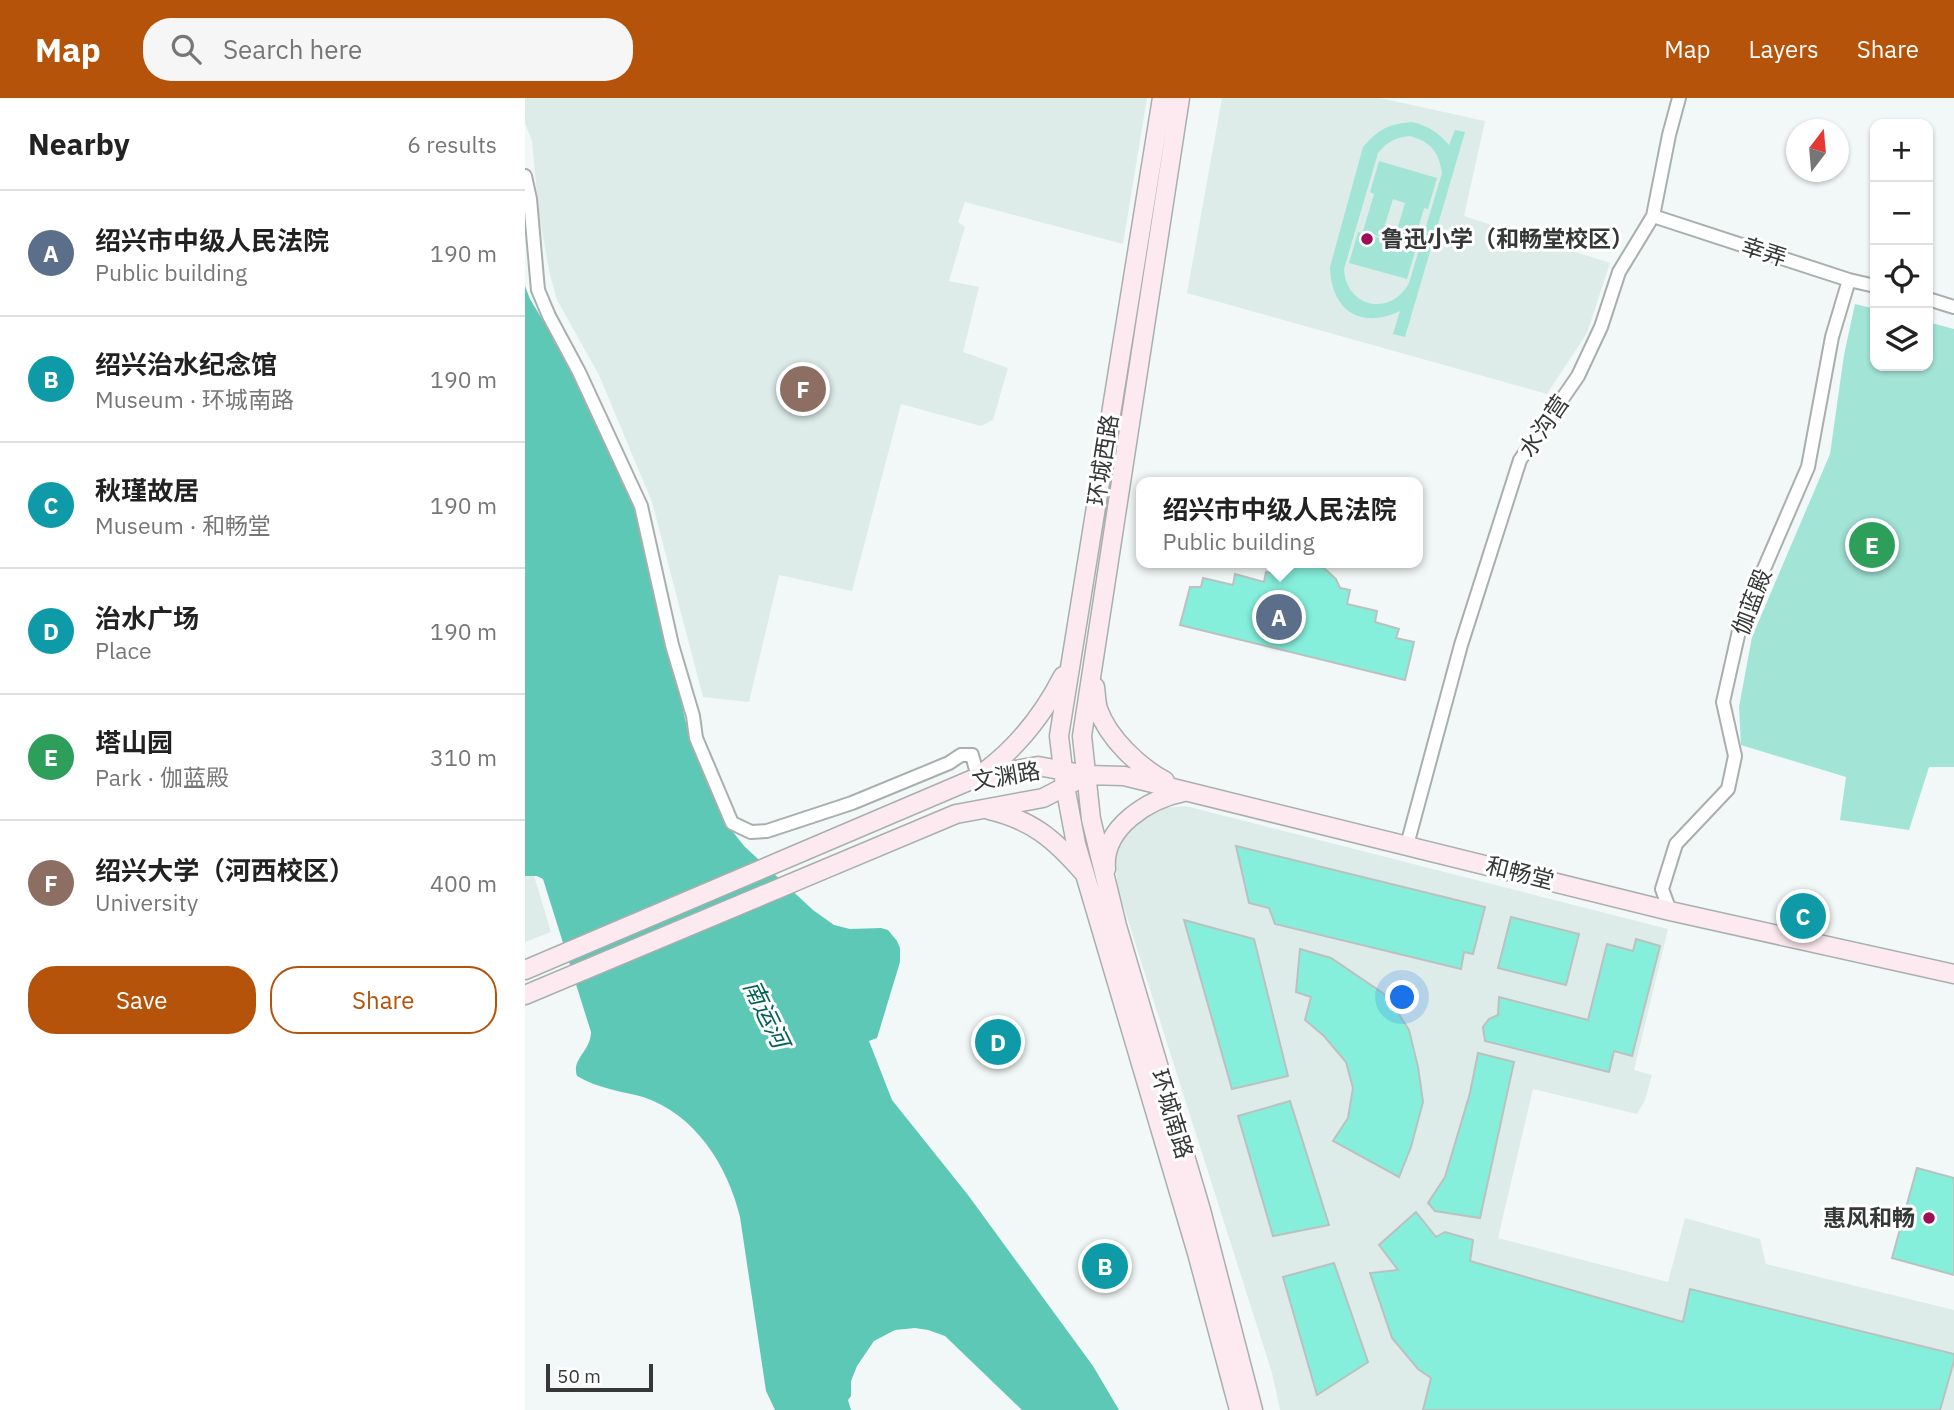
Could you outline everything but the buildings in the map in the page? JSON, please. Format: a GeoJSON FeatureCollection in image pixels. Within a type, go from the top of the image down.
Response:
{"type":"FeatureCollection","features":[{"type":"Feature","properties":{"kind":"main road","name":"环城西路"},"geometry":{"type":"LineString","coordinates":[[1071,822],[1059,736],[1162,98]]}},
{"type":"Feature","properties":{"kind":"main road","name":"环城西路"},"geometry":{"type":"LineString","coordinates":[[1091,819],[1082,736],[1180,98]]}},
{"type":"Feature","properties":{"kind":"main road"},"geometry":{"type":"LineString","coordinates":[[978,777],[1001,760],[1030,731],[1058,686],[1073,646]]}},
{"type":"Feature","properties":{"kind":"main road"},"geometry":{"type":"LineString","coordinates":[[1095,651],[1098,709],[1111,732],[1134,758],[1154,775],[1187,792]]}},
{"type":"Feature","properties":{"kind":"main road","name":"文渊路"},"geometry":{"type":"LineString","coordinates":[[525,970],[978,777],[1038,765],[1064,778],[1086,775]]}},
{"type":"Feature","properties":{"kind":"main road","name":"和畅堂"},"geometry":{"type":"LineString","coordinates":[[1086,775],[1124,776],[1670,911],[1954,974]]}},
{"type":"Feature","properties":{"kind":"main road","name":"文渊路"},"geometry":{"type":"LineString","coordinates":[[525,995],[956,814],[1043,798],[1064,778]]}},
{"type":"Feature","properties":{"kind":"main road"},"geometry":{"type":"LineString","coordinates":[[1108,888],[1105,861],[1120,827],[1141,809],[1166,796],[1187,792]]}},
{"type":"Feature","properties":{"kind":"main road"},"geometry":{"type":"LineString","coordinates":[[982,808],[1014,816],[1038,830],[1063,850],[1084,874]]}},
{"type":"Feature","properties":{"kind":"main road","name":"环城南路"},"geometry":{"type":"LineString","coordinates":[[1091,819],[1120,939],[1201,1210],[1253,1410]]}},
{"type":"Feature","properties":{"kind":"main road","name":"环城南路"},"geometry":{"type":"LineString","coordinates":[[1071,822],[1084,874],[1197,1253],[1239,1410]]}},
{"type":"Feature","properties":{"kind":"street","name":"水沟营"},"geometry":{"type":"LineString","coordinates":[[1407,845],[1461,645],[1520,460],[1579,376],[1601,327],[1619,272],[1653,216],[1679,98]]}},
{"type":"Feature","properties":{"kind":"street"},"geometry":{"type":"LineString","coordinates":[[525,176],[530,199],[538,290],[641,506],[672,645],[693,716],[696,738],[732,823],[751,832],[767,831],[852,803],[950,763],[961,755],[972,755],[978,777]]}},
{"type":"Feature","properties":{"kind":"street","name":"幸弄"},"geometry":{"type":"LineString","coordinates":[[1653,216],[1870,285]]}},
{"type":"Feature","properties":{"kind":"street","name":"伽蓝殿"},"geometry":{"type":"LineString","coordinates":[[1670,911],[1662,889],[1677,844],[1728,789],[1735,756],[1723,702],[1741,622],[1808,467],[1832,337],[1849,280]]}},
{"type":"Feature","properties":{"kind":"street"},"geometry":{"type":"LineString","coordinates":[[1933,301],[1954,307]]}},
{"type":"Feature","properties":{"kind":"shaded area"},"geometry":{"type":"Polygon","coordinates":[[[525,98],[1147,98],[1123,244],[965,202],[958,222],[965,227],[949,281],[979,287],[963,352],[1008,368],[993,420],[981,426],[901,404],[852,591],[779,575],[749,702],[703,697],[652,502],[599,375],[557,300],[539,216],[532,141],[525,123],[525,98]]]}},
{"type":"Feature","properties":{"kind":"shaded area","name":"鲁迅小学（和畅堂校区）"},"geometry":{"type":"Polygon","coordinates":[[[1222,98],[1380,98],[1485,121],[1464,216],[1610,263],[1587,333],[1547,394],[1187,293],[1222,98]]]}},
{"type":"Feature","properties":{"kind":"shaded area"},"geometry":{"type":"Polygon","coordinates":[[[1412,122],[1428,128],[1449,145],[1455,130],[1465,132],[1405,337],[1393,334],[1400,311],[1386,316],[1361,317],[1342,305],[1336,295],[1330,267],[1363,147],[1385,128],[1412,122]],[[1410,136],[1396,139],[1378,153],[1344,269],[1352,292],[1361,300],[1381,304],[1392,301],[1409,283],[1442,173],[1439,159],[1433,149],[1410,136]]]}},
{"type":"Feature","properties":{"kind":"shaded area"},"geometry":{"type":"Polygon","coordinates":[[[1379,161],[1437,178],[1428,209],[1424,208],[1413,246],[1394,240],[1405,203],[1393,199],[1381,237],[1363,231],[1374,194],[1370,192],[1379,161]]]}},
{"type":"Feature","properties":{"kind":"shaded area"},"geometry":{"type":"Polygon","coordinates":[[[1358,232],[1416,248],[1407,279],[1349,263],[1358,232]]]}},
{"type":"Feature","properties":{"kind":"shaded area"},"geometry":{"type":"Polygon","coordinates":[[[1855,304],[1870,308],[1870,371],[1933,371],[1933,323],[1954,329],[1954,767],[1929,767],[1909,830],[1840,820],[1846,777],[1741,745],[1739,707],[1752,637],[1830,454],[1844,355],[1855,304]]]}},
{"type":"Feature","properties":{"kind":"shaded area"},"geometry":{"type":"Polygon","coordinates":[[[1186,806],[1668,929],[1634,1070],[1652,1075],[1645,1100],[1637,1114],[1533,1089],[1498,1238],[1668,1282],[1685,1218],[1760,1239],[1766,1264],[1954,1310],[1954,1410],[1280,1410],[1272,1373],[1118,889],[1114,851],[1132,826],[1153,809],[1186,806]]]}},
{"type":"Feature","properties":{"kind":"shaded area"},"geometry":{"type":"Polygon","coordinates":[[[525,846],[551,932],[525,942],[525,846]]]}},
{"type":"Feature","properties":{"kind":"water","name":"南运河"},"geometry":{"type":"Polygon","coordinates":[[[525,286],[578,379],[635,503],[689,736],[730,828],[744,846],[813,910],[834,925],[850,929],[881,928],[888,930],[897,941],[900,962],[877,1038],[869,1041],[892,1100],[968,1195],[1093,1366],[1119,1410],[1022,1410],[945,1336],[915,1328],[895,1330],[874,1341],[857,1366],[851,1381],[851,1396],[848,1400],[851,1410],[775,1410],[766,1391],[740,1217],[735,1198],[718,1161],[693,1129],[662,1105],[577,1076],[577,1065],[591,1032],[543,879],[525,876],[525,286]]]}},
{"type":"Feature","properties":{"kind":"place","name":"鲁迅小学（和畅堂校区）"},"geometry":{"type":"Point","coordinates":[1367,239]}},
{"type":"Feature","properties":{"kind":"place","name":"绍兴大学（河西校区）"},"geometry":{"type":"Point","coordinates":[803,389]}},
{"type":"Feature","properties":{"kind":"place","name":"塔山园"},"geometry":{"type":"Point","coordinates":[1872,545]}},
{"type":"Feature","properties":{"kind":"place","name":"绍兴市中级人民法院"},"geometry":{"type":"Point","coordinates":[1279,617]}},
{"type":"Feature","properties":{"kind":"place","name":"秋瑾故居"},"geometry":{"type":"Point","coordinates":[1803,916]}},
{"type":"Feature","properties":{"kind":"place","name":"治水广场"},"geometry":{"type":"Point","coordinates":[998,1042]}},
{"type":"Feature","properties":{"kind":"place","name":"惠风和畅"},"geometry":{"type":"Point","coordinates":[1929,1218]}},
{"type":"Feature","properties":{"kind":"place","name":"绍兴治水纪念馆"},"geometry":{"type":"Point","coordinates":[1105,1266]}}]}
